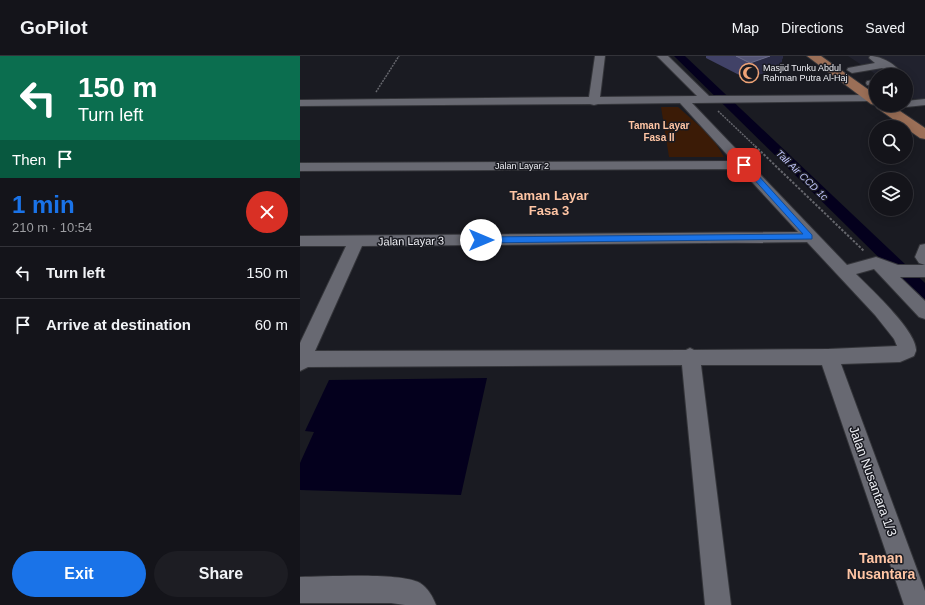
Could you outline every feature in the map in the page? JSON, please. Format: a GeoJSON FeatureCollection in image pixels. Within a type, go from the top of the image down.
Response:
{"type":"FeatureCollection","features":[{"type":"Feature","properties":{"kind":"main road"},"geometry":{"type":"LineString","coordinates":[[813,56],[869,89]]}},
{"type":"Feature","properties":{"kind":"main road"},"geometry":{"type":"LineString","coordinates":[[830,56],[852,70],[869,86]]}},
{"type":"Feature","properties":{"kind":"main road"},"geometry":{"type":"LineString","coordinates":[[898,112],[925,135]]}},
{"type":"Feature","properties":{"kind":"main road"},"geometry":{"type":"LineString","coordinates":[[912,112],[925,121]]}},
{"type":"Feature","properties":{"kind":"street"},"geometry":{"type":"LineString","coordinates":[[594,102],[600,56]]}},
{"type":"Feature","properties":{"kind":"street"},"geometry":{"type":"LineString","coordinates":[[662,56],[706,99]]}},
{"type":"Feature","properties":{"kind":"street"},"geometry":{"type":"LineString","coordinates":[[872,56],[890,68]]}},
{"type":"Feature","properties":{"kind":"street"},"geometry":{"type":"LineString","coordinates":[[852,70],[885,64]]}},
{"type":"Feature","properties":{"kind":"street"},"geometry":{"type":"LineString","coordinates":[[300,103],[594,102],[736,99],[869,93]]}},
{"type":"Feature","properties":{"kind":"street"},"geometry":{"type":"LineString","coordinates":[[356,241],[301,360],[690,356],[829,357],[900,354],[907,351],[906,342],[886,316],[809,237],[683,100]]}},
{"type":"Feature","properties":{"kind":"street"},"geometry":{"type":"LineString","coordinates":[[913,103],[925,102]]}},
{"type":"Feature","properties":{"kind":"street","name":"Jalan Layar 2"},"geometry":{"type":"LineString","coordinates":[[300,167],[744,165]]}},
{"type":"Feature","properties":{"kind":"street","name":"Jalan Layar 3"},"geometry":{"type":"LineString","coordinates":[[300,241],[809,237]]}},
{"type":"Feature","properties":{"kind":"street"},"geometry":{"type":"LineString","coordinates":[[925,249],[923,257],[925,260]]}},
{"type":"Feature","properties":{"kind":"street"},"geometry":{"type":"LineString","coordinates":[[876,263],[925,312]]}},
{"type":"Feature","properties":{"kind":"street"},"geometry":{"type":"LineString","coordinates":[[844,272],[876,263],[897,271],[925,272]]}},
{"type":"Feature","properties":{"kind":"street"},"geometry":{"type":"LineString","coordinates":[[690,356],[718,605]]}},
{"type":"Feature","properties":{"kind":"street","name":"Jalan Nusantara 1/3"},"geometry":{"type":"LineString","coordinates":[[829,357],[917,605]]}},
{"type":"Feature","properties":{"kind":"street"},"geometry":{"type":"LineString","coordinates":[[300,590],[391,590],[412,593],[423,605]]}},
{"type":"Feature","properties":{"kind":"path"},"geometry":{"type":"LineString","coordinates":[[369,102],[399,56]]}},
{"type":"Feature","properties":{"kind":"path"},"geometry":{"type":"LineString","coordinates":[[706,99],[876,263]]}},
{"type":"Feature","properties":{"kind":"shaded area"},"geometry":{"type":"Polygon","coordinates":[[[848,56],[925,56],[925,106],[913,98],[913,68],[869,68],[869,70],[848,56]]]}},
{"type":"Feature","properties":{"kind":"shaded area","name":"Taman Layar Fasa II"},"geometry":{"type":"Polygon","coordinates":[[[661,107],[678,107],[712,137],[724,157],[669,157],[661,107]]]}},
{"type":"Feature","properties":{"kind":"water"},"geometry":{"type":"Polygon","coordinates":[[[487,378],[461,495],[300,490],[300,463],[314,432],[305,431],[329,380],[487,378]]]}},
{"type":"Feature","properties":{"kind":"building"},"geometry":{"type":"Polygon","coordinates":[[[736,56],[770,56],[750,63],[736,56]]]}},
{"type":"Feature","properties":{"kind":"waterway","name":"Tali Air CCD 1c"},"geometry":{"type":"LineString","coordinates":[[679,56],[925,293]]}},
{"type":"Feature","properties":{"kind":"place","name":"Masjid Tunku Abdul Rahman Putra Al-Haj"},"geometry":{"type":"Point","coordinates":[749,73]}},
{"type":"Feature","properties":{"kind":"district","name":"Taman Layar Fasa II"},"geometry":{"type":"Point","coordinates":[659,130]}},
{"type":"Feature","properties":{"kind":"district","name":"Taman Layar Fasa 3"},"geometry":{"type":"Point","coordinates":[549,202]}},
{"type":"Feature","properties":{"kind":"district","name":"Taman Nusantara"},"geometry":{"type":"Point","coordinates":[881,566]}},
{"type":"Feature","properties":{"kind":"route"},"geometry":{"type":"LineString","coordinates":[[481,240],[809,237],[744,165]]}}]}
